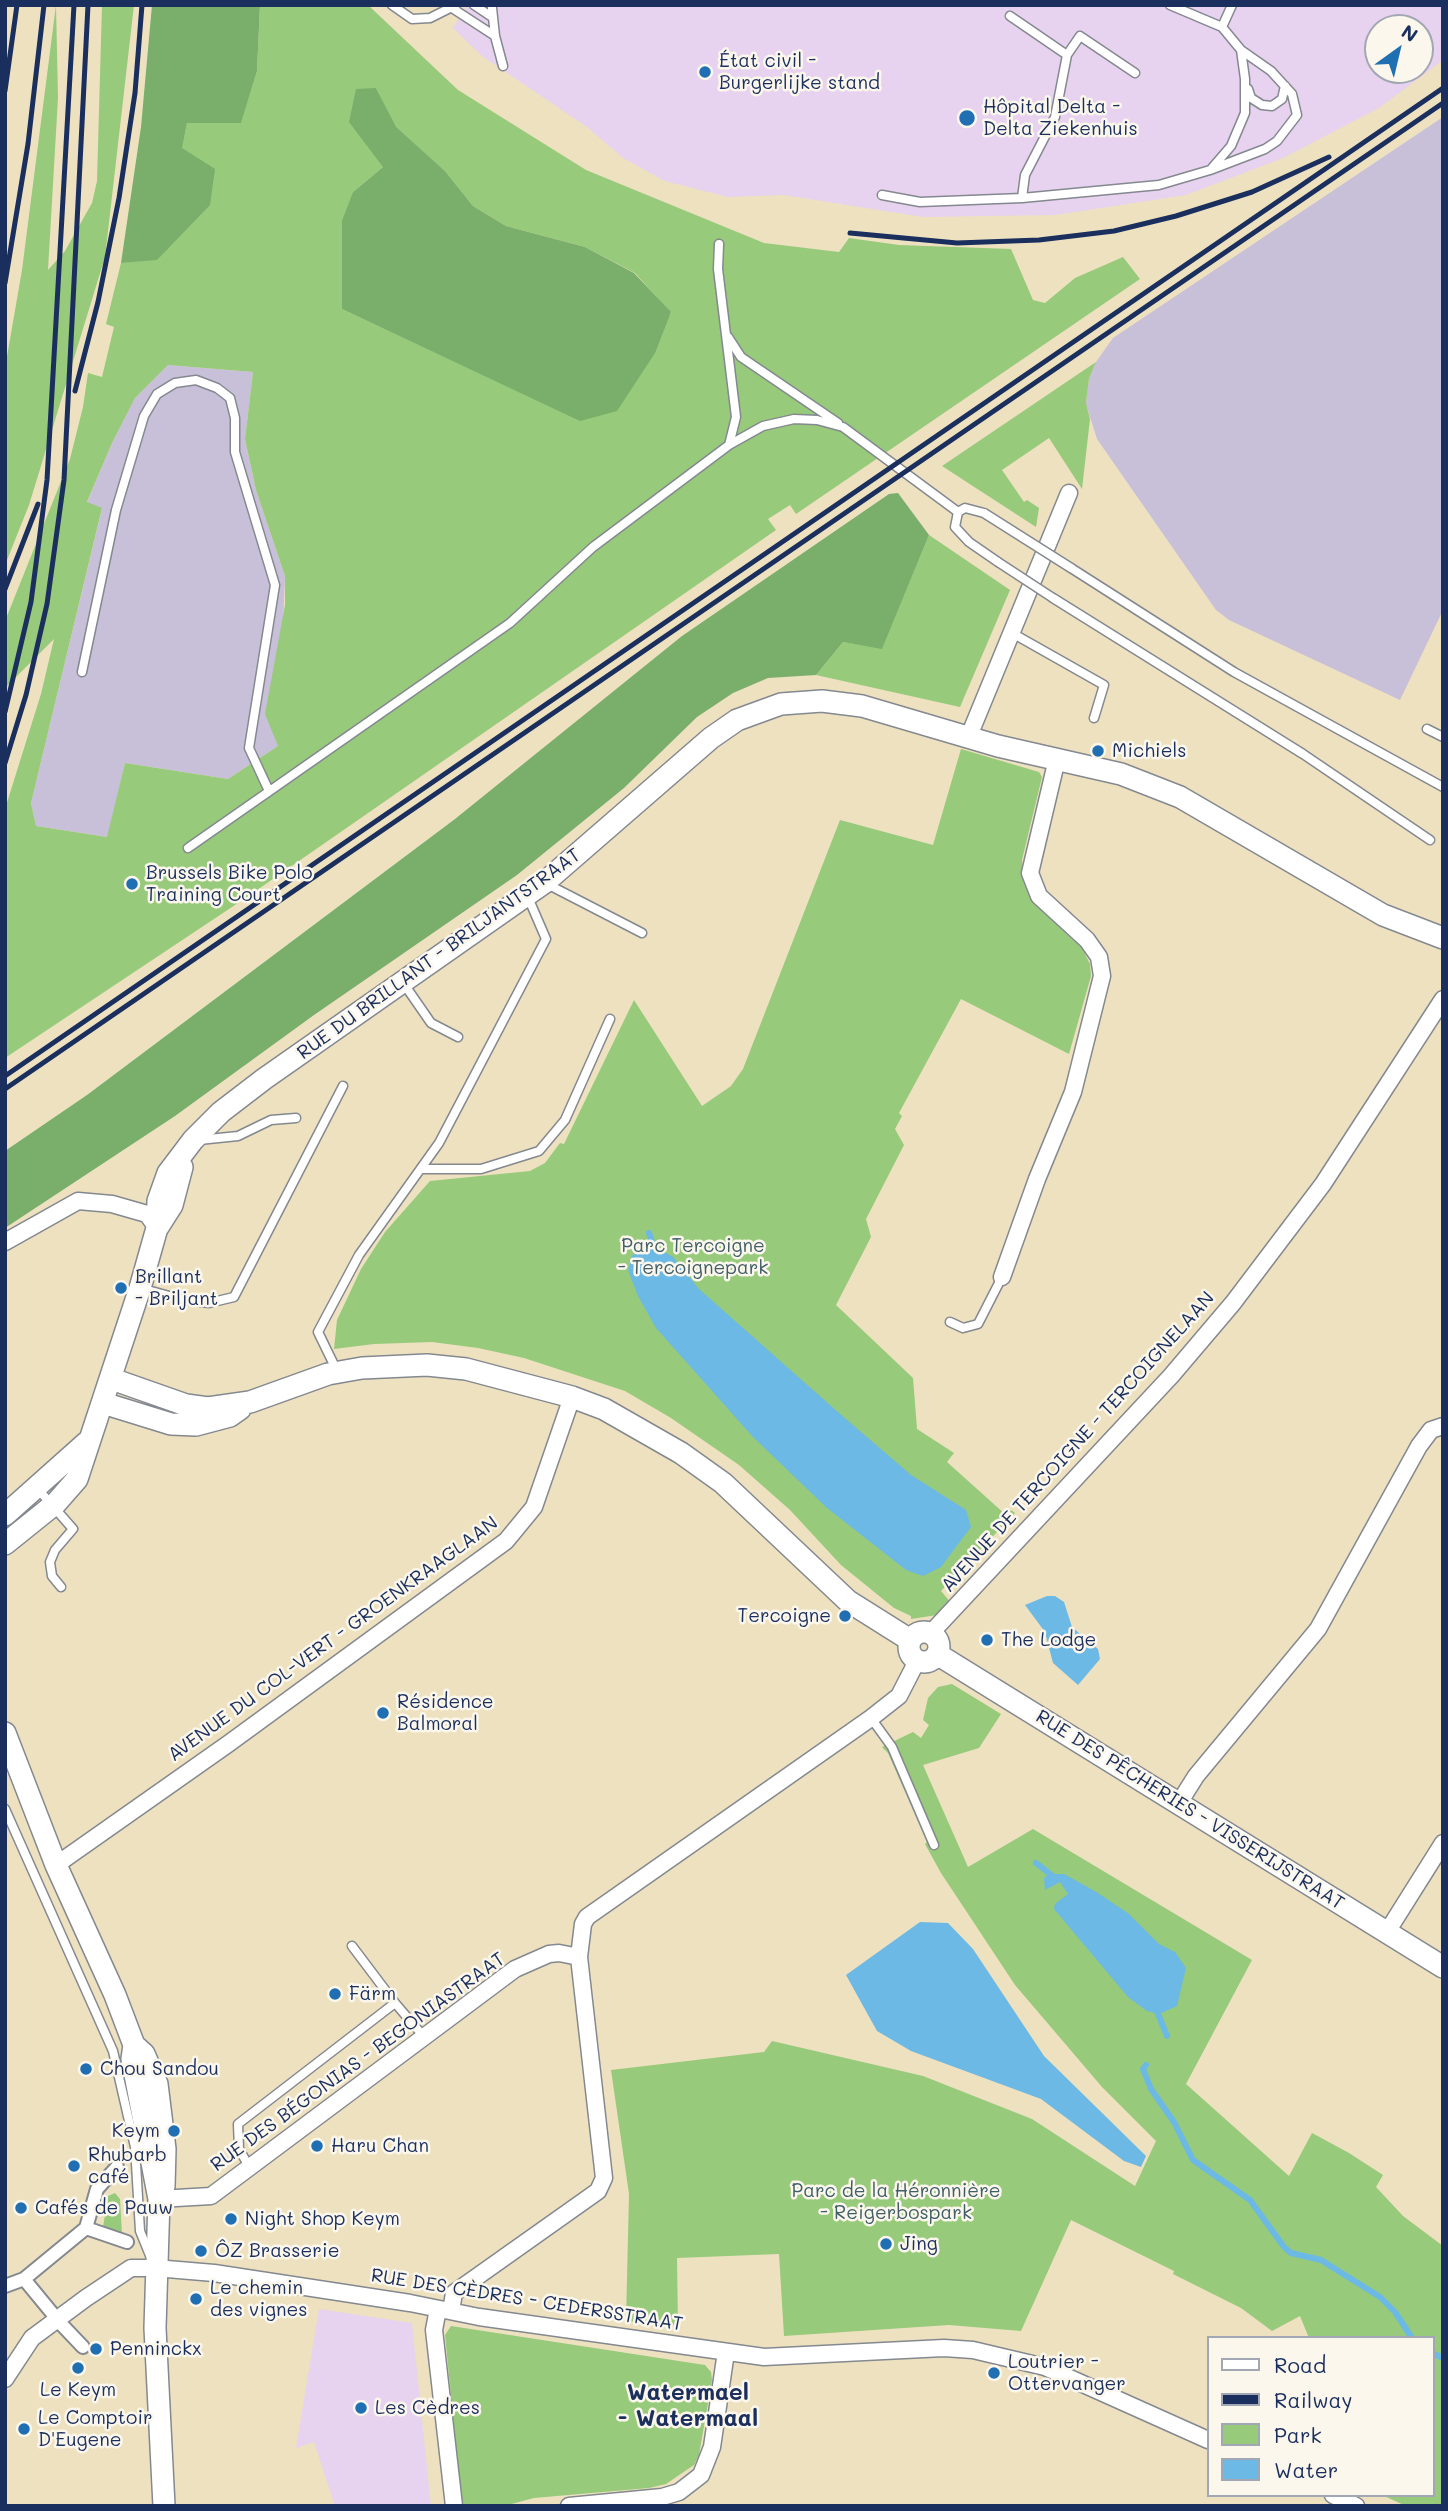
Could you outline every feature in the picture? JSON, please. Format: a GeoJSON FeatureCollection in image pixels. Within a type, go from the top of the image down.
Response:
{"type":"FeatureCollection","features":[{"type":"Feature","properties":{"kind":"street"},"geometry":{"type":"LineString","coordinates":[[969,736],[1069,493]]}},
{"type":"Feature","properties":{"kind":"street","name":"RUE DU BRILLANT - BRILJANTSTRAAT"},"geometry":{"type":"LineString","coordinates":[[188,1146],[220,1112],[544,883],[711,738],[737,720],[781,704],[822,701],[862,706],[1121,774],[1180,797],[1383,915],[1443,938]]}},
{"type":"Feature","properties":{"kind":"street"},"geometry":{"type":"LineString","coordinates":[[1002,1277],[1037,1179],[1073,1092],[1102,976],[1099,957],[1087,940],[1039,896],[1033,887],[1031,857],[1057,759]]}},
{"type":"Feature","properties":{"kind":"street","name":"AVENUE DE TERCOIGNE - TERCOIGNELAAN"},"geometry":{"type":"LineString","coordinates":[[924,1647],[1162,1386],[1233,1303],[1323,1184],[1443,999]]}},
{"type":"Feature","properties":{"kind":"street"},"geometry":{"type":"LineString","coordinates":[[5,1544],[53,1506],[77,1479],[112,1379],[157,1228],[175,1196],[181,1178],[188,1146]]}},
{"type":"Feature","properties":{"kind":"street"},"geometry":{"type":"LineString","coordinates":[[5,1242],[78,1201],[112,1204],[148,1214],[157,1228]]}},
{"type":"Feature","properties":{"kind":"street","name":"RUE DES PÊCHERIES - VISSERIJSTRAAT"},"geometry":{"type":"LineString","coordinates":[[250,1402],[279,1389],[338,1373],[395,1365],[466,1369],[572,1397],[604,1409],[681,1453],[723,1483],[848,1601],[1443,1967]]}},
{"type":"Feature","properties":{"kind":"street"},"geometry":{"type":"LineString","coordinates":[[112,1379],[186,1405],[208,1408],[250,1402]]}},
{"type":"Feature","properties":{"kind":"street","name":"AVENUE DU COL-VERT - GROENKRAAGLAAN"},"geometry":{"type":"LineString","coordinates":[[56,1865],[228,1744],[506,1541],[534,1507],[572,1397]]}},
{"type":"Feature","properties":{"kind":"street"},"geometry":{"type":"LineString","coordinates":[[103,1404],[171,1424],[196,1425],[230,1416],[250,1402]]}},
{"type":"Feature","properties":{"kind":"street"},"geometry":{"type":"LineString","coordinates":[[1179,1803],[1196,1776],[1318,1629],[1437,1428]]}},
{"type":"Feature","properties":{"kind":"street"},"geometry":{"type":"LineString","coordinates":[[5,1515],[91,1438]]}},
{"type":"Feature","properties":{"kind":"street"},"geometry":{"type":"LineString","coordinates":[[454,2506],[434,2330],[454,2293],[598,2191],[604,2178],[579,1957],[583,1924],[593,1911],[872,1718],[899,1696],[924,1647]]}},
{"type":"Feature","properties":{"kind":"street"},"geometry":{"type":"LineString","coordinates":[[5,1733],[18,1773],[56,1865],[115,1995],[134,2045],[144,2054],[157,2084],[166,2184],[159,2199],[155,2268],[164,2506]]}},
{"type":"Feature","properties":{"kind":"street"},"geometry":{"type":"LineString","coordinates":[[5,1756],[18,1773]]}},
{"type":"Feature","properties":{"kind":"street"},"geometry":{"type":"LineString","coordinates":[[1387,1932],[1443,1843]]}},
{"type":"Feature","properties":{"kind":"street","name":"RUE DES BÉGONIAS - BEGONIASTRAAT"},"geometry":{"type":"LineString","coordinates":[[159,2199],[211,2196],[515,1969],[549,1954],[579,1957]]}},
{"type":"Feature","properties":{"kind":"street"},"geometry":{"type":"LineString","coordinates":[[5,2287],[24,2279],[86,2228],[97,2189],[117,2167]]}},
{"type":"Feature","properties":{"kind":"street"},"geometry":{"type":"LineString","coordinates":[[86,2228],[127,2242]]}},
{"type":"Feature","properties":{"kind":"street","name":"RUE DES CÈDRES - CEDERSSTRAAT"},"geometry":{"type":"LineString","coordinates":[[5,2379],[32,2338],[76,2305],[123,2271],[131,2268],[155,2268],[214,2273],[764,2357],[943,2348],[973,2350],[1045,2367],[1206,2439]]}},
{"type":"Feature","properties":{"kind":"street"},"geometry":{"type":"LineString","coordinates":[[24,2279],[52,2313]]}},
{"type":"Feature","properties":{"kind":"street"},"geometry":{"type":"LineString","coordinates":[[62,2325],[83,2347]]}},
{"type":"Feature","properties":{"kind":"street"},"geometry":{"type":"LineString","coordinates":[[569,2506],[662,2497],[678,2492],[701,2475],[712,2447],[726,2352]]}},
{"type":"Feature","properties":{"kind":"street"},"geometry":{"type":"LineString","coordinates":[[1337,2497],[1356,2506]]}},
{"type":"Feature","properties":{"kind":"lane"},"geometry":{"type":"LineString","coordinates":[[392,5],[412,19],[430,18],[454,7],[495,36]]}},
{"type":"Feature","properties":{"kind":"lane"},"geometry":{"type":"LineString","coordinates":[[474,5],[492,13],[503,66]]}},
{"type":"Feature","properties":{"kind":"lane"},"geometry":{"type":"LineString","coordinates":[[882,195],[920,202],[1022,198],[1158,185],[1210,170],[1265,149],[1288,131],[1297,115],[1292,94],[1285,86],[1270,71],[1241,50],[1222,27],[1170,5]]}},
{"type":"Feature","properties":{"kind":"lane"},"geometry":{"type":"LineString","coordinates":[[1222,27],[1232,5]]}},
{"type":"Feature","properties":{"kind":"lane"},"geometry":{"type":"LineString","coordinates":[[1010,16],[1067,55]]}},
{"type":"Feature","properties":{"kind":"lane"},"geometry":{"type":"LineString","coordinates":[[1022,198],[1025,175],[1055,117],[1067,55],[1080,36],[1135,73]]}},
{"type":"Feature","properties":{"kind":"lane"},"geometry":{"type":"LineString","coordinates":[[1241,50],[1245,79],[1251,97],[1262,105],[1272,106],[1282,99],[1285,86]]}},
{"type":"Feature","properties":{"kind":"lane"},"geometry":{"type":"LineString","coordinates":[[1210,170],[1231,146],[1241,125],[1245,79]]}},
{"type":"Feature","properties":{"kind":"lane"},"geometry":{"type":"LineString","coordinates":[[719,244],[718,269],[736,417],[729,445]]}},
{"type":"Feature","properties":{"kind":"lane"},"geometry":{"type":"LineString","coordinates":[[727,337],[750,364],[843,427],[958,512],[975,509],[984,513],[1234,672],[1443,787]]}},
{"type":"Feature","properties":{"kind":"lane"},"geometry":{"type":"LineString","coordinates":[[82,672],[116,510],[144,416],[157,394],[175,383],[197,380],[217,388],[230,398],[235,418],[235,452],[275,585],[249,748],[269,790]]}},
{"type":"Feature","properties":{"kind":"lane"},"geometry":{"type":"LineString","coordinates":[[188,848],[510,624],[593,547],[729,445],[763,426],[794,419],[817,419],[843,427]]}},
{"type":"Feature","properties":{"kind":"lane"},"geometry":{"type":"LineString","coordinates":[[958,512],[954,527],[960,535],[998,562],[1303,754],[1430,840]]}},
{"type":"Feature","properties":{"kind":"lane"},"geometry":{"type":"LineString","coordinates":[[1012,633],[1104,685],[1094,718]]}},
{"type":"Feature","properties":{"kind":"lane"},"geometry":{"type":"LineString","coordinates":[[1427,729],[1443,737]]}},
{"type":"Feature","properties":{"kind":"lane"},"geometry":{"type":"LineString","coordinates":[[544,883],[642,933]]}},
{"type":"Feature","properties":{"kind":"lane"},"geometry":{"type":"LineString","coordinates":[[338,1373],[318,1332],[359,1255],[439,1143],[546,939],[527,895]]}},
{"type":"Feature","properties":{"kind":"lane"},"geometry":{"type":"LineString","coordinates":[[402,983],[431,1023],[457,1037]]}},
{"type":"Feature","properties":{"kind":"lane"},"geometry":{"type":"LineString","coordinates":[[422,1169],[481,1170],[539,1151],[565,1120],[610,1020]]}},
{"type":"Feature","properties":{"kind":"lane"},"geometry":{"type":"LineString","coordinates":[[141,1288],[184,1300],[209,1303],[234,1297],[342,1086]]}},
{"type":"Feature","properties":{"kind":"lane"},"geometry":{"type":"LineString","coordinates":[[188,1146],[238,1136],[271,1120],[296,1118]]}},
{"type":"Feature","properties":{"kind":"lane"},"geometry":{"type":"LineString","coordinates":[[950,1322],[962,1328],[978,1324],[1002,1277]]}},
{"type":"Feature","properties":{"kind":"lane"},"geometry":{"type":"LineString","coordinates":[[37,1488],[73,1530],[55,1550],[50,1562],[52,1576],[61,1587]]}},
{"type":"Feature","properties":{"kind":"lane"},"geometry":{"type":"LineString","coordinates":[[872,1718],[892,1747],[934,1845]]}},
{"type":"Feature","properties":{"kind":"lane"},"geometry":{"type":"LineString","coordinates":[[5,1809],[113,2051],[135,2147],[140,2230],[155,2268]]}},
{"type":"Feature","properties":{"kind":"lane"},"geometry":{"type":"LineString","coordinates":[[352,1946],[425,2038]]}},
{"type":"Feature","properties":{"kind":"lane"},"geometry":{"type":"LineString","coordinates":[[250,2168],[239,2149],[238,2124],[395,2003]]}},
{"type":"Feature","properties":{"kind":"shaded area","name":"Hôpital Delta - Delta Ziekenhuis"},"geometry":{"type":"Polygon","coordinates":[[[468,5],[1443,5],[1443,60],[1434,67],[1434,14],[1364,14],[1364,84],[1411,84],[1379,108],[1283,158],[1186,195],[1055,215],[923,217],[784,195],[728,197],[665,181],[623,158],[587,127],[482,56],[453,28],[468,5]]]}},
{"type":"Feature","properties":{"kind":"shaded area"},"geometry":{"type":"Polygon","coordinates":[[[1443,117],[1443,610],[1400,700],[1229,620],[1216,610],[1097,439],[1086,404],[1089,379],[1096,362],[1113,338],[1443,117]]]}},
{"type":"Feature","properties":{"kind":"shaded area"},"geometry":{"type":"Polygon","coordinates":[[[168,365],[253,372],[245,439],[256,490],[285,576],[278,746],[228,779],[125,763],[108,837],[36,826],[31,803],[102,509],[87,503],[112,443],[135,398],[168,365]]]}},
{"type":"Feature","properties":{"kind":"shaded area","name":"Les Cèdres"},"geometry":{"type":"Polygon","coordinates":[[[319,2309],[412,2323],[431,2506],[335,2506],[314,2442],[296,2448],[319,2309]]]}},
{"type":"Feature","properties":{"kind":"green space"},"geometry":{"type":"Polygon","coordinates":[[[56,5],[58,98],[48,270],[65,251],[92,203],[97,181],[102,5],[134,5],[105,257],[29,505],[5,565],[5,368],[22,270],[56,5]]]}},
{"type":"Feature","properties":{"kind":"green space"},"geometry":{"type":"Polygon","coordinates":[[[152,5],[260,5],[257,71],[241,123],[187,123],[182,148],[215,169],[210,205],[157,260],[121,263],[141,127],[152,5]]]}},
{"type":"Feature","properties":{"kind":"green space"},"geometry":{"type":"Polygon","coordinates":[[[260,5],[368,5],[458,90],[586,170],[764,243],[839,252],[849,238],[899,245],[1011,249],[1033,300],[1045,303],[1075,278],[1123,257],[1140,279],[796,514],[790,505],[768,519],[776,530],[247,897],[5,1058],[5,809],[41,694],[54,639],[5,688],[5,621],[70,459],[88,373],[102,377],[114,327],[106,324],[121,263],[157,259],[187,123],[241,122],[257,71],[260,5]],[[376,88],[383,167],[353,192],[342,309],[580,420],[671,313],[635,273],[585,247],[506,226],[473,206],[445,171],[395,127],[376,88]],[[168,365],[135,398],[87,502],[102,508],[31,803],[36,826],[107,837],[125,763],[228,779],[278,746],[265,714],[285,605],[285,576],[256,490],[245,439],[253,372],[168,365]]]}},
{"type":"Feature","properties":{"kind":"green space"},"geometry":{"type":"Polygon","coordinates":[[[376,88],[396,127],[445,171],[473,206],[506,226],[585,247],[634,273],[671,312],[655,353],[617,411],[580,421],[342,309],[342,221],[353,192],[383,167],[349,122],[356,89],[376,88]]]}},
{"type":"Feature","properties":{"kind":"green space"},"geometry":{"type":"Polygon","coordinates":[[[1096,362],[1089,379],[1086,403],[1090,419],[1082,489],[1049,438],[1002,470],[1024,502],[1027,500],[1039,508],[1036,527],[942,466],[1096,362]]]}},
{"type":"Feature","properties":{"kind":"green space"},"geometry":{"type":"Polygon","coordinates":[[[898,493],[929,535],[882,649],[843,642],[816,675],[768,678],[733,693],[697,717],[624,788],[517,875],[314,1015],[175,1116],[5,1228],[5,1151],[87,1095],[455,819],[682,636],[889,494],[898,493]]]}},
{"type":"Feature","properties":{"kind":"green space"},"geometry":{"type":"Polygon","coordinates":[[[929,535],[1010,590],[960,707],[816,675],[843,642],[882,648],[929,535]]]}},
{"type":"Feature","properties":{"kind":"green space","name":"Parc Tercoigne - Tercoignepark"},"geometry":{"type":"Polygon","coordinates":[[[961,749],[1039,772],[1042,777],[1022,860],[1024,884],[1039,908],[1082,948],[1090,964],[1091,976],[1069,1054],[961,999],[899,1113],[902,1116],[895,1129],[904,1145],[866,1219],[871,1237],[836,1305],[913,1378],[917,1429],[954,1453],[947,1462],[1006,1515],[1011,1510],[1015,1513],[941,1591],[952,1604],[937,1615],[911,1619],[911,1616],[894,1608],[841,1565],[790,1510],[739,1465],[671,1418],[625,1391],[524,1358],[478,1348],[432,1342],[374,1344],[334,1349],[337,1320],[361,1269],[385,1232],[430,1181],[530,1171],[545,1163],[560,1143],[564,1144],[634,1000],[702,1106],[731,1086],[743,1069],[840,820],[933,845],[961,749]]]}},
{"type":"Feature","properties":{"kind":"green space","name":"Parc de la Héronnière - Reigerbospark"},"geometry":{"type":"Polygon","coordinates":[[[952,1684],[1001,1714],[979,1748],[923,1765],[968,1867],[1033,1829],[1252,1960],[1186,2084],[1289,2176],[1312,2133],[1349,2153],[1383,2175],[1376,2187],[1403,2216],[1443,2246],[1443,2506],[1406,2506],[1386,2497],[1434,2497],[1434,2336],[1308,2336],[1300,2316],[1272,2331],[1241,2308],[1173,2274],[1174,2271],[1071,2220],[1021,2331],[949,2325],[784,2336],[779,2254],[677,2258],[678,2326],[626,2321],[629,2194],[611,2070],[764,2052],[772,2041],[923,2076],[1032,2119],[1135,2186],[1156,2141],[1102,2087],[1015,1985],[941,1873],[925,1844],[927,1842],[888,1753],[882,1747],[913,1732],[921,1738],[929,1725],[923,1720],[928,1698],[938,1687],[952,1684]]]}},
{"type":"Feature","properties":{"kind":"green space"},"geometry":{"type":"Polygon","coordinates":[[[115,2193],[120,2199],[122,2234],[103,2227],[108,2196],[115,2193]]]}},
{"type":"Feature","properties":{"kind":"green space"},"geometry":{"type":"Polygon","coordinates":[[[451,2326],[705,2365],[711,2372],[712,2380],[699,2455],[694,2465],[666,2484],[649,2488],[534,2498],[504,2506],[462,2506],[445,2335],[451,2326]]]}},
{"type":"Feature","properties":{"kind":"water"},"geometry":{"type":"Polygon","coordinates":[[[643,1248],[657,1248],[673,1257],[699,1289],[839,1413],[911,1475],[966,1510],[971,1527],[941,1567],[923,1576],[906,1570],[827,1508],[753,1437],[656,1328],[638,1296],[628,1270],[632,1256],[643,1248]]]}},
{"type":"Feature","properties":{"kind":"water"},"geometry":{"type":"Polygon","coordinates":[[[1047,1596],[1055,1596],[1064,1602],[1072,1627],[1098,1649],[1100,1659],[1078,1685],[1053,1663],[1045,1632],[1025,1605],[1047,1596]]]}},
{"type":"Feature","properties":{"kind":"water"},"geometry":{"type":"Polygon","coordinates":[[[1049,1874],[1064,1874],[1098,1893],[1129,1914],[1159,1944],[1175,1952],[1186,1968],[1177,2006],[1159,2014],[1147,2011],[1128,1997],[1054,1909],[1055,1904],[1068,1894],[1060,1882],[1045,1890],[1044,1878],[1049,1874]]]}},
{"type":"Feature","properties":{"kind":"water"},"geometry":{"type":"Polygon","coordinates":[[[920,1922],[948,1923],[973,1949],[1044,2056],[1146,2156],[1141,2167],[1124,2161],[1041,2099],[911,2051],[877,2031],[846,1975],[920,1922]]]}},
{"type":"Feature","properties":{"kind":"waterway"},"geometry":{"type":"LineString","coordinates":[[649,1233],[656,1254]]}},
{"type":"Feature","properties":{"kind":"waterway"},"geometry":{"type":"LineString","coordinates":[[1036,1863],[1054,1877]]}},
{"type":"Feature","properties":{"kind":"waterway"},"geometry":{"type":"LineString","coordinates":[[1156,2009],[1167,2036]]}},
{"type":"Feature","properties":{"kind":"waterway"},"geometry":{"type":"LineString","coordinates":[[1146,2065],[1143,2069],[1151,2089],[1174,2122],[1193,2160],[1250,2200],[1291,2253],[1321,2260],[1380,2297],[1395,2312],[1411,2336]]}},
{"type":"Feature","properties":{"kind":"waterway"},"geometry":{"type":"LineString","coordinates":[[1434,2354],[1443,2358]]}},
{"type":"Feature","properties":{"kind":"railway"},"geometry":{"type":"LineString","coordinates":[[5,91],[17,5]]}},
{"type":"Feature","properties":{"kind":"railway"},"geometry":{"type":"LineString","coordinates":[[5,283],[28,144],[44,5]]}},
{"type":"Feature","properties":{"kind":"railway"},"geometry":{"type":"LineString","coordinates":[[5,712],[31,602],[47,480],[74,5]]}},
{"type":"Feature","properties":{"kind":"railway"},"geometry":{"type":"LineString","coordinates":[[5,763],[26,695],[47,604],[64,480],[88,5]]}},
{"type":"Feature","properties":{"kind":"railway"},"geometry":{"type":"LineString","coordinates":[[75,391],[98,302],[119,198],[135,93],[142,5]]}},
{"type":"Feature","properties":{"kind":"railway"},"geometry":{"type":"LineString","coordinates":[[5,1076],[1443,88]]}},
{"type":"Feature","properties":{"kind":"railway"},"geometry":{"type":"LineString","coordinates":[[5,1089],[1443,103]]}},
{"type":"Feature","properties":{"kind":"railway"},"geometry":{"type":"LineString","coordinates":[[850,233],[957,243],[1039,240],[1114,231],[1176,216],[1252,192],[1329,157]]}},
{"type":"Feature","properties":{"kind":"railway"},"geometry":{"type":"LineString","coordinates":[[5,589],[38,504]]}},
{"type":"Feature","properties":{"kind":"place","name":"État civil - Burgerlijke stand"},"geometry":{"type":"Point","coordinates":[705,72]}},
{"type":"Feature","properties":{"kind":"place","name":"Hôpital Delta - Delta Ziekenhuis"},"geometry":{"type":"Point","coordinates":[967,118]}},
{"type":"Feature","properties":{"kind":"place","name":"Michiels"},"geometry":{"type":"Point","coordinates":[1098,751]}},
{"type":"Feature","properties":{"kind":"place","name":"Brussels Bike Polo Training Court"},"geometry":{"type":"Point","coordinates":[132,884]}},
{"type":"Feature","properties":{"kind":"place","name":"Brillant - Briljant"},"geometry":{"type":"Point","coordinates":[121,1288]}},
{"type":"Feature","properties":{"kind":"place","name":"Tercoigne"},"geometry":{"type":"Point","coordinates":[845,1616]}},
{"type":"Feature","properties":{"kind":"place","name":"The Lodge"},"geometry":{"type":"Point","coordinates":[987,1640]}},
{"type":"Feature","properties":{"kind":"place","name":"Résidence Balmoral"},"geometry":{"type":"Point","coordinates":[383,1713]}},
{"type":"Feature","properties":{"kind":"place","name":"Färm"},"geometry":{"type":"Point","coordinates":[335,1994]}},
{"type":"Feature","properties":{"kind":"place","name":"Chou Sandou"},"geometry":{"type":"Point","coordinates":[86,2069]}},
{"type":"Feature","properties":{"kind":"place","name":"Keym"},"geometry":{"type":"Point","coordinates":[174,2131]}},
{"type":"Feature","properties":{"kind":"place","name":"Haru Chan"},"geometry":{"type":"Point","coordinates":[317,2146]}},
{"type":"Feature","properties":{"kind":"place","name":"Rhubarb café"},"geometry":{"type":"Point","coordinates":[74,2166]}},
{"type":"Feature","properties":{"kind":"place","name":"Cafés de Pauw"},"geometry":{"type":"Point","coordinates":[21,2208]}},
{"type":"Feature","properties":{"kind":"place","name":"Night Shop Keym"},"geometry":{"type":"Point","coordinates":[231,2219]}},
{"type":"Feature","properties":{"kind":"place","name":"Jing"},"geometry":{"type":"Point","coordinates":[886,2244]}},
{"type":"Feature","properties":{"kind":"place","name":"ÔZ Brasserie"},"geometry":{"type":"Point","coordinates":[201,2251]}},
{"type":"Feature","properties":{"kind":"place","name":"Le chemin des vignes"},"geometry":{"type":"Point","coordinates":[196,2299]}},
{"type":"Feature","properties":{"kind":"place","name":"Penninckx"},"geometry":{"type":"Point","coordinates":[96,2349]}},
{"type":"Feature","properties":{"kind":"place","name":"Le Keym"},"geometry":{"type":"Point","coordinates":[78,2368]}},
{"type":"Feature","properties":{"kind":"place","name":"Loutrier - Ottervanger"},"geometry":{"type":"Point","coordinates":[994,2373]}},
{"type":"Feature","properties":{"kind":"place","name":"Les Cèdres"},"geometry":{"type":"Point","coordinates":[361,2408]}},
{"type":"Feature","properties":{"kind":"place","name":"Le Comptoir D'Eugene"},"geometry":{"type":"Point","coordinates":[24,2429]}},
{"type":"Feature","properties":{"kind":"district","name":"Watermael - Watermaal"},"geometry":{"type":"Point","coordinates":[688,2406]}}]}
